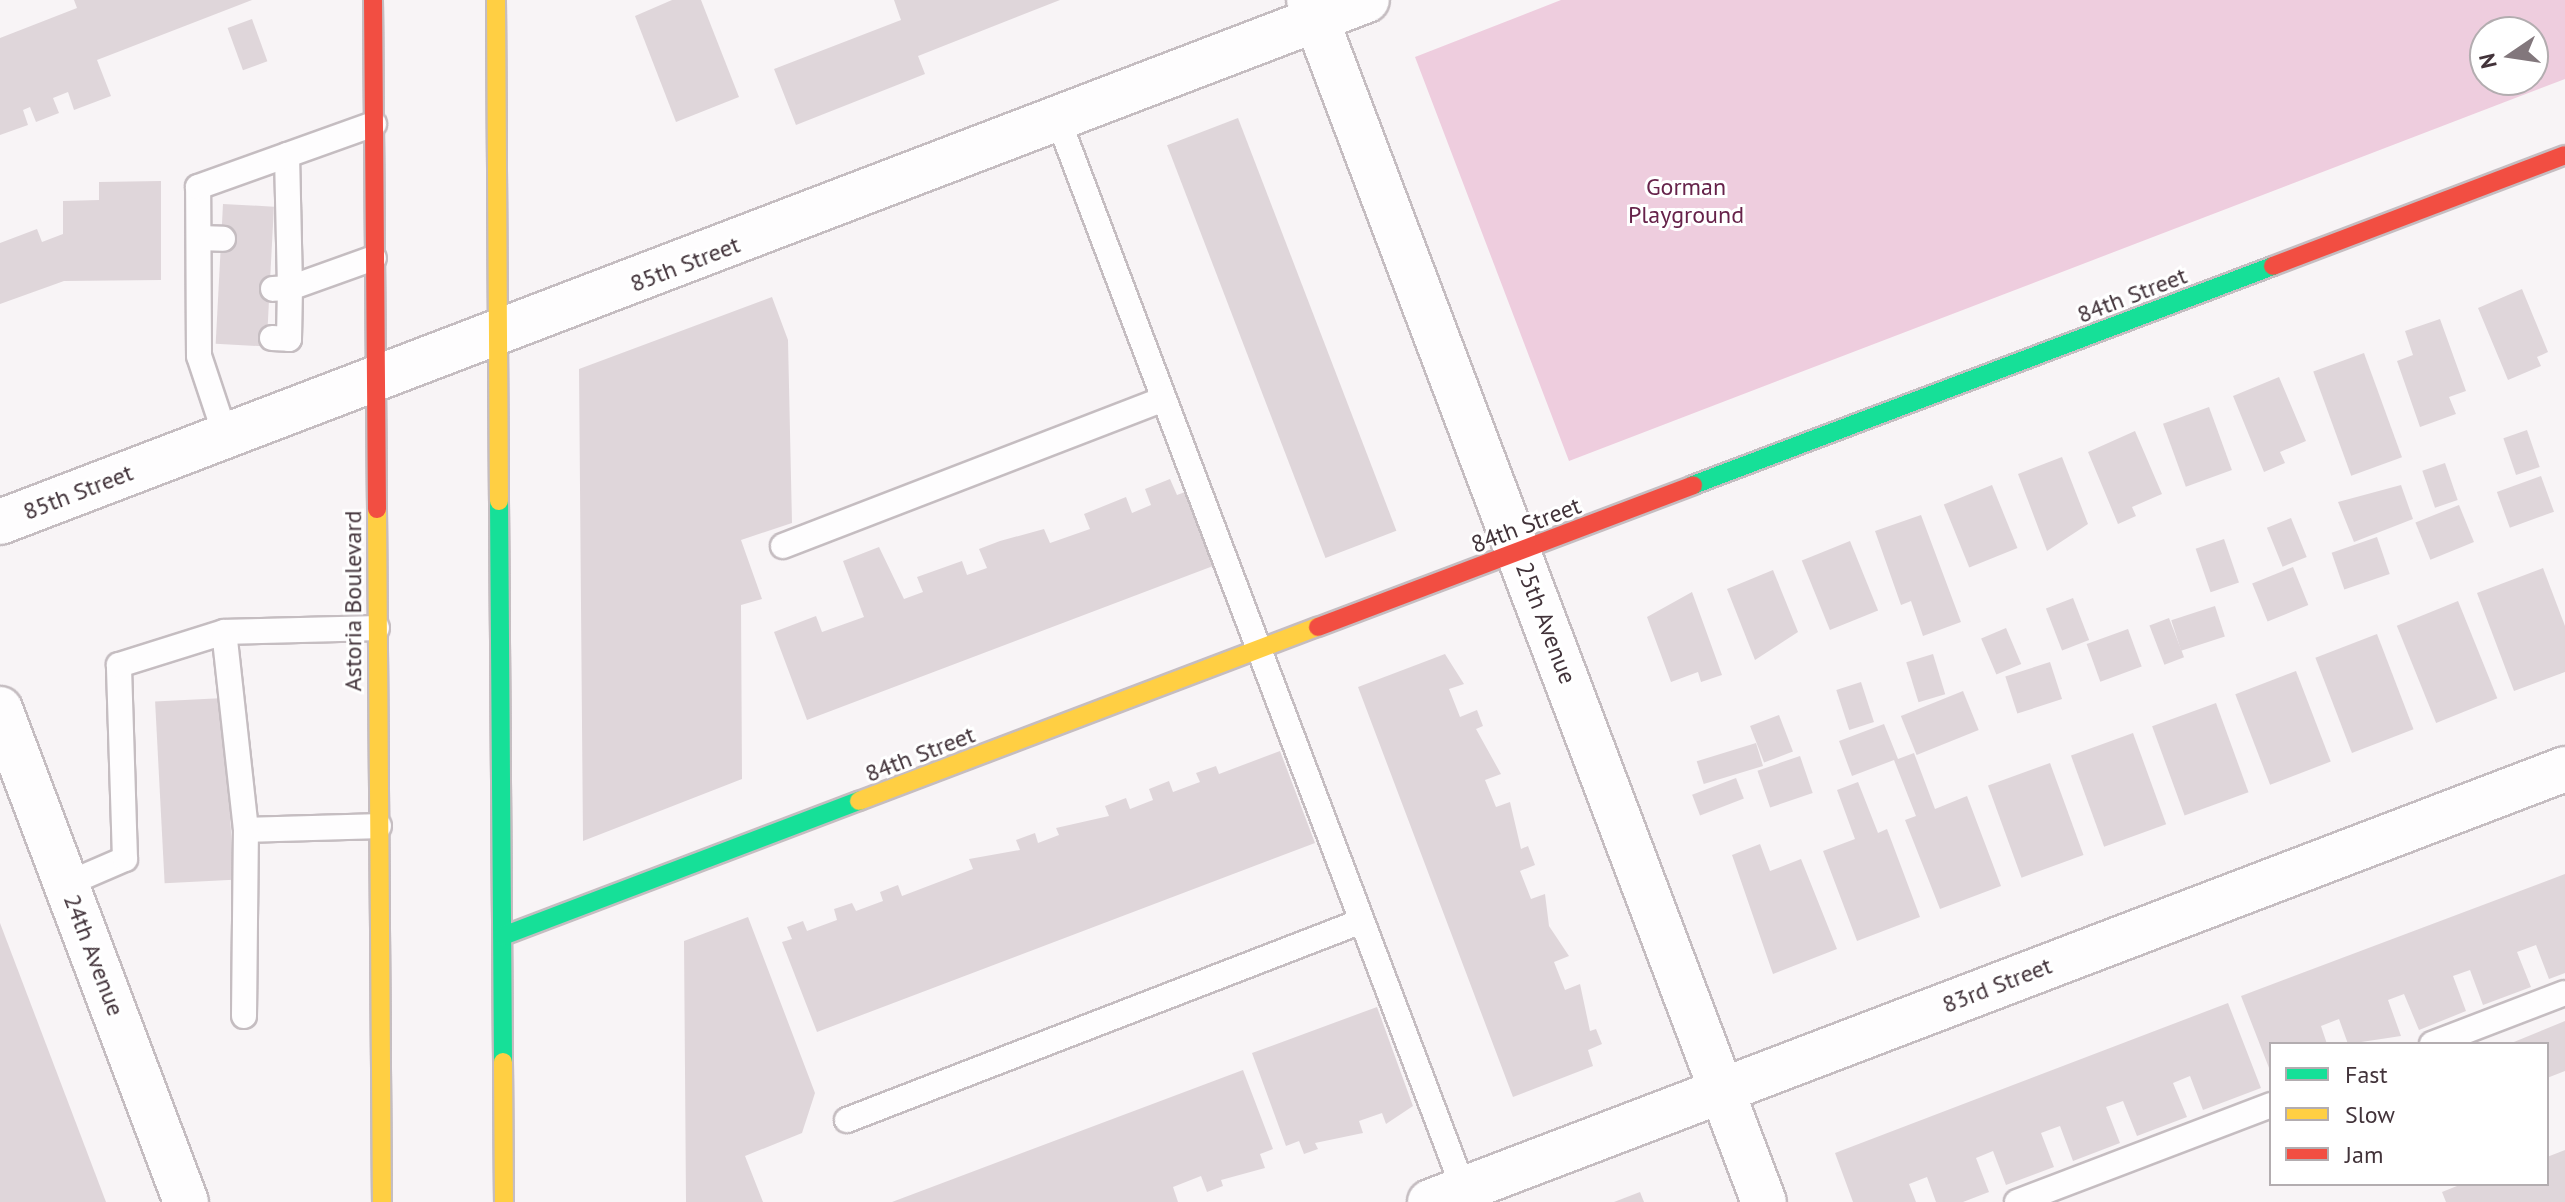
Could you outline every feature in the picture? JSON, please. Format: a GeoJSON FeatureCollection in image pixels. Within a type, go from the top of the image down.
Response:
{"type":"FeatureCollection","features":[{"type":"Feature","properties":{"kind":"main road","name":"Astoria Boulevard"},"geometry":{"type":"LineString","coordinates":[[373,0],[382,1202]]}},
{"type":"Feature","properties":{"kind":"main road"},"geometry":{"type":"LineString","coordinates":[[496,0],[504,1202]]}},
{"type":"Feature","properties":{"kind":"main road","name":"84th Street"},"geometry":{"type":"LineString","coordinates":[[503,936],[2565,155]]}},
{"type":"Feature","properties":{"kind":"street","name":"85th Street"},"geometry":{"type":"LineString","coordinates":[[0,522],[498,335],[1058,119],[1312,10],[1367,0]]}},
{"type":"Feature","properties":{"kind":"street","name":"25th Avenue"},"geometry":{"type":"LineString","coordinates":[[1312,10],[1764,1202]]}},
{"type":"Feature","properties":{"kind":"street","name":"24th Avenue"},"geometry":{"type":"LineString","coordinates":[[0,709],[186,1202]]}},
{"type":"Feature","properties":{"kind":"street","name":"83rd Street"},"geometry":{"type":"LineString","coordinates":[[1454,1198],[1723,1090],[2565,769]]}},
{"type":"Feature","properties":{"kind":"lane"},"geometry":{"type":"LineString","coordinates":[[1058,119],[1362,921],[1454,1198]]}},
{"type":"Feature","properties":{"kind":"lane"},"geometry":{"type":"LineString","coordinates":[[226,437],[212,335],[211,288],[199,238],[211,211],[198,187],[374,124]]}},
{"type":"Feature","properties":{"kind":"lane"},"geometry":{"type":"LineString","coordinates":[[272,338],[289,339],[281,288],[282,210],[287,155]]}},
{"type":"Feature","properties":{"kind":"lane"},"geometry":{"type":"LineString","coordinates":[[199,238],[223,239]]}},
{"type":"Feature","properties":{"kind":"lane"},"geometry":{"type":"LineString","coordinates":[[281,288],[374,258]]}},
{"type":"Feature","properties":{"kind":"lane"},"geometry":{"type":"LineString","coordinates":[[783,546],[1164,399]]}},
{"type":"Feature","properties":{"kind":"lane"},"geometry":{"type":"LineString","coordinates":[[67,884],[125,859],[119,665],[224,632],[377,628]]}},
{"type":"Feature","properties":{"kind":"lane"},"geometry":{"type":"LineString","coordinates":[[224,632],[246,830],[244,1016]]}},
{"type":"Feature","properties":{"kind":"lane"},"geometry":{"type":"LineString","coordinates":[[246,830],[379,826]]}},
{"type":"Feature","properties":{"kind":"lane"},"geometry":{"type":"LineString","coordinates":[[847,1120],[1362,921]]}},
{"type":"Feature","properties":{"kind":"lane"},"geometry":{"type":"LineString","coordinates":[[2437,1042],[2565,993]]}},
{"type":"Feature","properties":{"kind":"lane"},"geometry":{"type":"LineString","coordinates":[[2017,1202],[2269,1106]]}},
{"type":"Feature","properties":{"kind":"green space","name":"Gorman Playground"},"geometry":{"type":"Polygon","coordinates":[[[1561,0],[2565,0],[2565,79],[2549,85],[2549,16],[2469,16],[2469,96],[2521,96],[1569,461],[1415,57],[1561,0]]]}},
{"type":"Feature","properties":{"kind":"building"},"geometry":{"type":"Polygon","coordinates":[[[74,0],[252,0],[97,60],[111,96],[74,110],[68,92],[53,98],[59,113],[36,122],[30,107],[23,110],[28,125],[0,135],[0,38],[77,8],[74,0]]]}},
{"type":"Feature","properties":{"kind":"building"},"geometry":{"type":"Polygon","coordinates":[[[672,0],[701,0],[739,97],[676,122],[635,16],[672,0]]]}},
{"type":"Feature","properties":{"kind":"building"},"geometry":{"type":"Polygon","coordinates":[[[894,0],[1060,0],[918,56],[925,74],[796,125],[774,69],[901,20],[894,0]]]}},
{"type":"Feature","properties":{"kind":"building"},"geometry":{"type":"Polygon","coordinates":[[[252,19],[267,61],[243,70],[228,28],[252,19]]]}},
{"type":"Feature","properties":{"kind":"building"},"geometry":{"type":"Polygon","coordinates":[[[1238,118],[1396,531],[1325,558],[1167,145],[1238,118]]]}},
{"type":"Feature","properties":{"kind":"building"},"geometry":{"type":"Polygon","coordinates":[[[161,181],[161,280],[64,281],[0,304],[0,243],[37,229],[42,242],[63,234],[63,201],[99,200],[99,182],[161,181]]]}},
{"type":"Feature","properties":{"kind":"building"},"geometry":{"type":"Polygon","coordinates":[[[223,204],[274,207],[267,346],[216,344],[223,204]]]}},
{"type":"Feature","properties":{"kind":"building"},"geometry":{"type":"Polygon","coordinates":[[[2522,289],[2548,352],[2537,357],[2541,366],[2508,380],[2478,308],[2522,289]]]}},
{"type":"Feature","properties":{"kind":"building"},"geometry":{"type":"Polygon","coordinates":[[[772,297],[788,340],[792,523],[741,540],[762,599],[741,605],[742,779],[583,841],[579,369],[772,297]]]}},
{"type":"Feature","properties":{"kind":"building"},"geometry":{"type":"Polygon","coordinates":[[[2440,319],[2466,391],[2449,397],[2456,414],[2420,427],[2397,361],[2413,355],[2405,331],[2440,319]]]}},
{"type":"Feature","properties":{"kind":"building"},"geometry":{"type":"Polygon","coordinates":[[[2364,353],[2402,457],[2351,476],[2313,371],[2364,353]]]}},
{"type":"Feature","properties":{"kind":"building"},"geometry":{"type":"Polygon","coordinates":[[[2279,377],[2306,441],[2280,452],[2285,463],[2264,472],[2233,396],[2279,377]]]}},
{"type":"Feature","properties":{"kind":"building"},"geometry":{"type":"Polygon","coordinates":[[[2209,407],[2232,470],[2186,487],[2163,424],[2209,407]]]}},
{"type":"Feature","properties":{"kind":"building"},"geometry":{"type":"Polygon","coordinates":[[[2527,430],[2540,467],[2516,475],[2503,438],[2527,430]]]}},
{"type":"Feature","properties":{"kind":"building"},"geometry":{"type":"Polygon","coordinates":[[[2135,431],[2162,494],[2132,507],[2136,516],[2118,524],[2088,452],[2135,431]]]}},
{"type":"Feature","properties":{"kind":"building"},"geometry":{"type":"Polygon","coordinates":[[[2062,457],[2088,524],[2047,551],[2018,474],[2062,457]]]}},
{"type":"Feature","properties":{"kind":"building"},"geometry":{"type":"Polygon","coordinates":[[[2445,463],[2458,500],[2435,508],[2422,471],[2445,463]]]}},
{"type":"Feature","properties":{"kind":"building"},"geometry":{"type":"Polygon","coordinates":[[[2541,476],[2554,512],[2510,528],[2497,492],[2541,476]]]}},
{"type":"Feature","properties":{"kind":"building"},"geometry":{"type":"Polygon","coordinates":[[[1170,479],[1177,495],[1193,489],[1221,563],[807,720],[774,632],[816,616],[822,632],[864,617],[843,561],[879,547],[904,599],[923,592],[917,577],[962,561],[967,575],[987,568],[979,549],[1000,541],[1044,529],[1050,543],[1090,529],[1084,514],[1126,497],[1132,513],[1151,505],[1145,489],[1170,479]]]}},
{"type":"Feature","properties":{"kind":"building"},"geometry":{"type":"Polygon","coordinates":[[[1992,485],[2017,548],[1969,568],[1944,504],[1992,485]]]}},
{"type":"Feature","properties":{"kind":"building"},"geometry":{"type":"Polygon","coordinates":[[[2401,485],[2413,519],[2354,542],[2338,502],[2401,485]]]}},
{"type":"Feature","properties":{"kind":"building"},"geometry":{"type":"Polygon","coordinates":[[[2459,505],[2474,542],[2430,560],[2415,523],[2459,505]]]}},
{"type":"Feature","properties":{"kind":"building"},"geometry":{"type":"Polygon","coordinates":[[[1921,515],[1961,622],[1923,636],[1911,601],[1901,605],[1875,531],[1921,515]]]}},
{"type":"Feature","properties":{"kind":"building"},"geometry":{"type":"Polygon","coordinates":[[[2291,518],[2307,557],[2283,567],[2267,528],[2291,518]]]}},
{"type":"Feature","properties":{"kind":"building"},"geometry":{"type":"Polygon","coordinates":[[[2377,537],[2390,574],[2344,590],[2332,553],[2377,537]]]}},
{"type":"Feature","properties":{"kind":"building"},"geometry":{"type":"Polygon","coordinates":[[[2224,539],[2239,582],[2211,592],[2196,549],[2224,539]]]}},
{"type":"Feature","properties":{"kind":"building"},"geometry":{"type":"Polygon","coordinates":[[[1850,541],[1878,611],[1830,630],[1802,560],[1850,541]]]}},
{"type":"Feature","properties":{"kind":"building"},"geometry":{"type":"Polygon","coordinates":[[[2293,567],[2308,605],[2268,621],[2252,583],[2293,567]]]}},
{"type":"Feature","properties":{"kind":"building"},"geometry":{"type":"Polygon","coordinates":[[[2543,568],[2565,626],[2565,672],[2514,691],[2477,593],[2543,568]]]}},
{"type":"Feature","properties":{"kind":"building"},"geometry":{"type":"Polygon","coordinates":[[[1773,570],[1798,632],[1755,660],[1727,589],[1773,570]]]}},
{"type":"Feature","properties":{"kind":"building"},"geometry":{"type":"Polygon","coordinates":[[[1692,592],[1722,675],[1701,682],[1698,672],[1671,682],[1647,617],[1692,592]]]}},
{"type":"Feature","properties":{"kind":"building"},"geometry":{"type":"Polygon","coordinates":[[[2073,598],[2089,640],[2062,650],[2046,608],[2073,598]]]}},
{"type":"Feature","properties":{"kind":"building"},"geometry":{"type":"Polygon","coordinates":[[[2458,601],[2497,698],[2436,723],[2397,626],[2458,601]]]}},
{"type":"Feature","properties":{"kind":"building"},"geometry":{"type":"Polygon","coordinates":[[[2215,606],[2225,636],[2181,651],[2171,620],[2215,606]]]}},
{"type":"Feature","properties":{"kind":"building"},"geometry":{"type":"Polygon","coordinates":[[[2169,618],[2184,657],[2164,665],[2149,626],[2169,618]]]}},
{"type":"Feature","properties":{"kind":"building"},"geometry":{"type":"Polygon","coordinates":[[[2006,628],[2021,664],[1996,674],[1981,639],[2006,628]]]}},
{"type":"Feature","properties":{"kind":"building"},"geometry":{"type":"Polygon","coordinates":[[[2128,629],[2142,667],[2100,682],[2087,644],[2128,629]]]}},
{"type":"Feature","properties":{"kind":"building"},"geometry":{"type":"Polygon","coordinates":[[[2377,634],[2414,729],[2352,753],[2315,658],[2377,634]]]}},
{"type":"Feature","properties":{"kind":"building"},"geometry":{"type":"Polygon","coordinates":[[[1445,654],[1464,684],[1449,689],[1460,717],[1477,710],[1483,726],[1476,729],[1501,774],[1485,780],[1496,807],[1510,802],[1521,849],[1528,846],[1535,865],[1520,871],[1531,899],[1545,894],[1549,926],[1569,956],[1554,962],[1565,990],[1580,984],[1590,1031],[1596,1029],[1602,1044],[1588,1050],[1593,1066],[1513,1097],[1358,687],[1445,654]]]}},
{"type":"Feature","properties":{"kind":"building"},"geometry":{"type":"Polygon","coordinates":[[[1933,654],[1945,694],[1919,702],[1906,662],[1933,654]]]}},
{"type":"Feature","properties":{"kind":"building"},"geometry":{"type":"Polygon","coordinates":[[[2050,662],[2062,699],[2017,714],[2005,677],[2050,662]]]}},
{"type":"Feature","properties":{"kind":"building"},"geometry":{"type":"Polygon","coordinates":[[[2296,671],[2331,762],[2270,785],[2235,694],[2296,671]]]}},
{"type":"Feature","properties":{"kind":"building"},"geometry":{"type":"Polygon","coordinates":[[[1861,682],[1874,722],[1849,730],[1836,690],[1861,682]]]}},
{"type":"Feature","properties":{"kind":"building"},"geometry":{"type":"Polygon","coordinates":[[[1963,691],[1979,730],[1917,755],[1901,716],[1963,691]]]}},
{"type":"Feature","properties":{"kind":"building"},"geometry":{"type":"Polygon","coordinates":[[[224,698],[234,880],[165,883],[155,702],[224,698]]]}},
{"type":"Feature","properties":{"kind":"building"},"geometry":{"type":"Polygon","coordinates":[[[2216,703],[2248,792],[2185,816],[2152,726],[2216,703]]]}},
{"type":"Feature","properties":{"kind":"building"},"geometry":{"type":"Polygon","coordinates":[[[1779,715],[1793,751],[1764,763],[1750,726],[1779,715]]]}},
{"type":"Feature","properties":{"kind":"building"},"geometry":{"type":"Polygon","coordinates":[[[1884,724],[1898,759],[1914,753],[1935,809],[1967,796],[2001,886],[1940,909],[1905,820],[1916,816],[1894,760],[1852,776],[1839,741],[1884,724]]]}},
{"type":"Feature","properties":{"kind":"building"},"geometry":{"type":"Polygon","coordinates":[[[2133,733],[2166,824],[2104,847],[2071,756],[2133,733]]]}},
{"type":"Feature","properties":{"kind":"building"},"geometry":{"type":"Polygon","coordinates":[[[1756,743],[1763,766],[1704,784],[1697,761],[1756,743]]]}},
{"type":"Feature","properties":{"kind":"building"},"geometry":{"type":"Polygon","coordinates":[[[1280,751],[1315,843],[817,1032],[782,942],[792,939],[787,927],[803,921],[807,931],[837,920],[834,909],[852,903],[856,911],[883,901],[880,892],[898,885],[902,896],[973,869],[969,859],[1020,850],[1016,840],[1035,833],[1038,843],[1059,835],[1056,828],[1109,816],[1105,806],[1126,798],[1130,809],[1153,800],[1149,789],[1169,781],[1173,792],[1200,782],[1196,773],[1216,766],[1219,774],[1280,751]]]}},
{"type":"Feature","properties":{"kind":"building"},"geometry":{"type":"Polygon","coordinates":[[[1800,756],[1813,793],[1770,808],[1757,771],[1800,756]]]}},
{"type":"Feature","properties":{"kind":"building"},"geometry":{"type":"Polygon","coordinates":[[[2050,763],[2084,855],[2021,878],[1988,786],[2050,763]]]}},
{"type":"Feature","properties":{"kind":"building"},"geometry":{"type":"Polygon","coordinates":[[[1736,778],[1744,799],[1700,815],[1692,795],[1736,778]]]}},
{"type":"Feature","properties":{"kind":"building"},"geometry":{"type":"Polygon","coordinates":[[[1858,782],[1878,833],[1887,829],[1920,917],[1857,941],[1823,851],[1855,839],[1837,790],[1858,782]]]}},
{"type":"Feature","properties":{"kind":"building"},"geometry":{"type":"Polygon","coordinates":[[[1760,844],[1770,871],[1801,859],[1837,949],[1773,974],[1732,855],[1760,844]]]}},
{"type":"Feature","properties":{"kind":"building"},"geometry":{"type":"Polygon","coordinates":[[[2565,874],[2565,973],[2549,979],[2536,945],[2517,952],[2531,987],[2483,1005],[2470,970],[2453,976],[2466,1011],[2419,1030],[2404,994],[2388,1000],[2401,1036],[2347,1042],[2339,1019],[2321,1026],[2326,1042],[2269,1042],[2269,1068],[2241,996],[2565,874]]]}},
{"type":"Feature","properties":{"kind":"building"},"geometry":{"type":"Polygon","coordinates":[[[748,917],[815,1093],[802,1133],[745,1156],[763,1202],[686,1202],[684,941],[748,917]]]}},
{"type":"Feature","properties":{"kind":"building"},"geometry":{"type":"Polygon","coordinates":[[[0,923],[106,1202],[0,1202],[0,923]]]}},
{"type":"Feature","properties":{"kind":"building"},"geometry":{"type":"Polygon","coordinates":[[[2228,1003],[2261,1088],[2203,1110],[2190,1076],[2173,1083],[2187,1117],[2137,1136],[2123,1101],[2106,1107],[2120,1143],[2073,1161],[2060,1126],[2041,1133],[2054,1167],[2006,1185],[1993,1151],[1976,1158],[1989,1192],[1963,1202],[1936,1202],[1927,1177],[1909,1184],[1916,1202],[1853,1202],[1835,1153],[2228,1003]]]}},
{"type":"Feature","properties":{"kind":"building"},"geometry":{"type":"Polygon","coordinates":[[[1377,1007],[1413,1106],[1386,1124],[1382,1113],[1359,1121],[1363,1133],[1315,1143],[1318,1149],[1304,1154],[1299,1141],[1286,1146],[1252,1053],[1377,1007]]]}},
{"type":"Feature","properties":{"kind":"building"},"geometry":{"type":"Polygon","coordinates":[[[2565,1021],[2565,1071],[2549,1077],[2549,1042],[2514,1042],[2565,1021]]]}},
{"type":"Feature","properties":{"kind":"building"},"geometry":{"type":"Polygon","coordinates":[[[1243,1070],[1273,1149],[1260,1154],[1265,1168],[1221,1180],[1223,1186],[1207,1192],[1201,1176],[1173,1187],[1178,1202],[892,1202],[1243,1070]]]}},
{"type":"Feature","properties":{"kind":"building"},"geometry":{"type":"Polygon","coordinates":[[[2565,1150],[2565,1202],[2446,1202],[2442,1192],[2457,1186],[2549,1186],[2549,1156],[2565,1150]]]}},
{"type":"Feature","properties":{"kind":"building"},"geometry":{"type":"Polygon","coordinates":[[[1640,1192],[1644,1202],[1614,1202],[1640,1192]]]}},
{"type":"Feature","properties":{"kind":"traffic: fast"},"geometry":{"type":"LineString","coordinates":[[1693,485],[2273,266]]}},
{"type":"Feature","properties":{"kind":"traffic: fast"},"geometry":{"type":"LineString","coordinates":[[499,501],[503,1062]]}},
{"type":"Feature","properties":{"kind":"traffic: fast"},"geometry":{"type":"LineString","coordinates":[[503,936],[859,801]]}},
{"type":"Feature","properties":{"kind":"traffic: slow"},"geometry":{"type":"LineString","coordinates":[[496,0],[499,501]]}},
{"type":"Feature","properties":{"kind":"traffic: slow"},"geometry":{"type":"LineString","coordinates":[[377,509],[382,1202]]}},
{"type":"Feature","properties":{"kind":"traffic: slow"},"geometry":{"type":"LineString","coordinates":[[859,801],[1318,627]]}},
{"type":"Feature","properties":{"kind":"traffic: slow"},"geometry":{"type":"LineString","coordinates":[[503,1062],[504,1202]]}},
{"type":"Feature","properties":{"kind":"traffic: jam"},"geometry":{"type":"LineString","coordinates":[[373,0],[377,509]]}},
{"type":"Feature","properties":{"kind":"traffic: jam"},"geometry":{"type":"LineString","coordinates":[[2273,266],[2565,155]]}},
{"type":"Feature","properties":{"kind":"traffic: jam"},"geometry":{"type":"LineString","coordinates":[[1318,627],[1693,485]]}}]}
